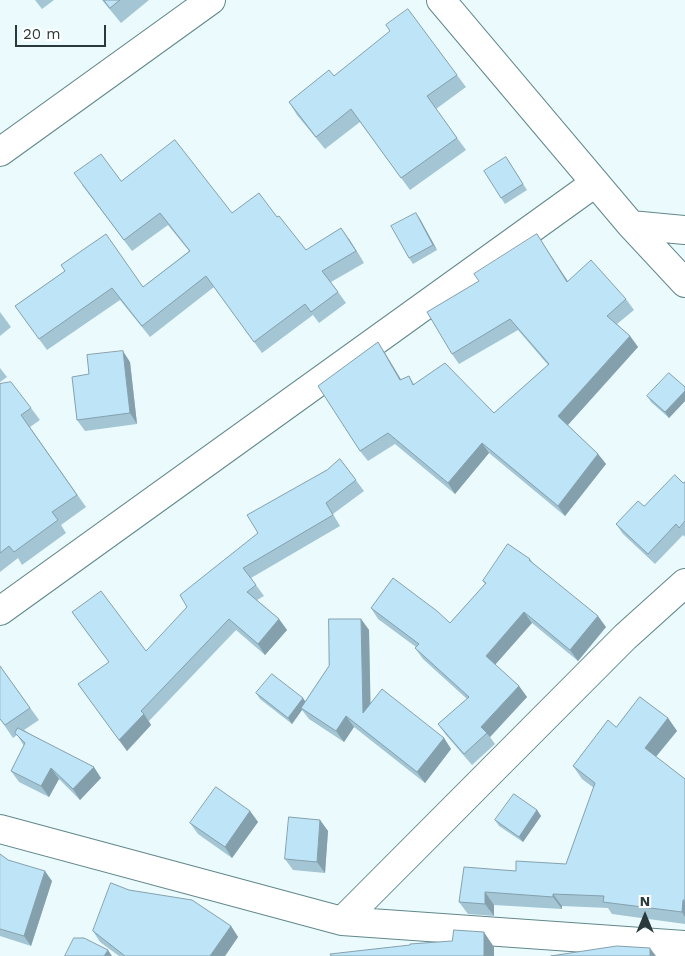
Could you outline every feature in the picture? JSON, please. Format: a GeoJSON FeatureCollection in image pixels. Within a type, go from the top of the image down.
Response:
{"type":"FeatureCollection","features":[{"type":"Feature","properties":{"kind":"street"},"geometry":{"type":"LineString","coordinates":[[0,152],[211,0]]}},
{"type":"Feature","properties":{"kind":"street"},"geometry":{"type":"LineString","coordinates":[[441,0],[631,225],[685,283]]}},
{"type":"Feature","properties":{"kind":"street"},"geometry":{"type":"LineString","coordinates":[[0,611],[595,183]]}},
{"type":"Feature","properties":{"kind":"street"},"geometry":{"type":"LineString","coordinates":[[631,225],[685,230]]}},
{"type":"Feature","properties":{"kind":"street"},"geometry":{"type":"LineString","coordinates":[[342,921],[625,638],[685,583]]}},
{"type":"Feature","properties":{"kind":"street"},"geometry":{"type":"LineString","coordinates":[[0,830],[342,921],[685,945]]}},
{"type":"Feature","properties":{"kind":"building"},"geometry":{"type":"Polygon","coordinates":[[[104,0],[120,0],[110,8],[104,0]]]}},
{"type":"Feature","properties":{"kind":"building"},"geometry":{"type":"Polygon","coordinates":[[[408,9],[457,75],[427,96],[457,138],[401,178],[351,109],[316,137],[289,102],[329,70],[334,76],[390,31],[386,25],[408,9]]]}},
{"type":"Feature","properties":{"kind":"building"},"geometry":{"type":"Polygon","coordinates":[[[175,140],[232,213],[259,193],[306,250],[341,228],[356,251],[322,271],[338,292],[311,312],[305,304],[254,342],[206,276],[142,326],[112,288],[39,339],[15,306],[65,271],[61,265],[106,234],[143,287],[190,251],[160,213],[124,240],[74,173],[101,154],[121,181],[175,140]]]}},
{"type":"Feature","properties":{"kind":"building"},"geometry":{"type":"Polygon","coordinates":[[[506,157],[523,184],[501,198],[484,171],[506,157]]]}},
{"type":"Feature","properties":{"kind":"building"},"geometry":{"type":"Polygon","coordinates":[[[416,213],[433,245],[409,258],[391,226],[416,213]]]}},
{"type":"Feature","properties":{"kind":"building"},"geometry":{"type":"Polygon","coordinates":[[[537,234],[567,282],[591,260],[626,299],[607,316],[630,336],[558,416],[598,454],[558,506],[482,443],[448,483],[388,433],[360,451],[318,386],[378,342],[400,380],[409,376],[413,385],[445,363],[494,413],[549,364],[510,319],[452,354],[427,312],[479,281],[474,274],[537,234]]]}},
{"type":"Feature","properties":{"kind":"building"},"geometry":{"type":"Polygon","coordinates":[[[123,351],[130,413],[77,420],[72,377],[89,374],[87,355],[123,351]]]}},
{"type":"Feature","properties":{"kind":"building"},"geometry":{"type":"Polygon","coordinates":[[[669,373],[685,387],[685,391],[665,412],[647,396],[669,373]]]}},
{"type":"Feature","properties":{"kind":"building"},"geometry":{"type":"Polygon","coordinates":[[[11,382],[31,408],[21,415],[77,495],[52,512],[58,520],[14,552],[9,546],[0,553],[0,384],[11,382]]]}},
{"type":"Feature","properties":{"kind":"building"},"geometry":{"type":"Polygon","coordinates":[[[340,459],[356,480],[326,503],[333,515],[243,568],[256,585],[247,592],[279,619],[258,644],[229,619],[141,711],[144,714],[119,740],[78,684],[109,662],[72,612],[101,591],[146,651],[187,607],[180,595],[258,533],[247,515],[327,470],[340,459]]]}},
{"type":"Feature","properties":{"kind":"building"},"geometry":{"type":"Polygon","coordinates":[[[675,475],[683,483],[685,482],[685,521],[679,528],[676,524],[648,554],[616,524],[638,501],[644,506],[675,475]]]}},
{"type":"Feature","properties":{"kind":"building"},"geometry":{"type":"Polygon","coordinates":[[[508,544],[530,559],[598,616],[570,650],[524,612],[486,656],[519,686],[481,727],[487,733],[464,754],[438,724],[469,697],[415,648],[419,644],[371,608],[393,578],[450,623],[486,583],[483,581],[508,544]]]}},
{"type":"Feature","properties":{"kind":"building"},"geometry":{"type":"Polygon","coordinates":[[[329,619],[361,619],[363,713],[382,689],[444,738],[417,772],[346,716],[336,731],[301,708],[329,666],[329,619]]]}},
{"type":"Feature","properties":{"kind":"building"},"geometry":{"type":"Polygon","coordinates":[[[0,666],[30,708],[5,725],[0,719],[0,666]]]}},
{"type":"Feature","properties":{"kind":"building"},"geometry":{"type":"Polygon","coordinates":[[[272,674],[303,698],[288,718],[256,693],[272,674]]]}},
{"type":"Feature","properties":{"kind":"building"},"geometry":{"type":"Polygon","coordinates":[[[640,697],[668,718],[645,748],[685,779],[685,900],[683,900],[682,912],[603,902],[604,896],[553,894],[553,897],[485,892],[485,904],[459,902],[464,867],[516,871],[516,861],[566,864],[595,783],[573,766],[608,720],[616,727],[640,697]]]}},
{"type":"Feature","properties":{"kind":"building"},"geometry":{"type":"Polygon","coordinates":[[[18,728],[94,767],[73,789],[51,768],[41,786],[11,771],[25,743],[15,733],[18,728]]]}},
{"type":"Feature","properties":{"kind":"building"},"geometry":{"type":"Polygon","coordinates":[[[216,787],[250,811],[225,847],[190,823],[216,787]]]}},
{"type":"Feature","properties":{"kind":"building"},"geometry":{"type":"Polygon","coordinates":[[[514,794],[537,810],[519,837],[495,820],[514,794]]]}},
{"type":"Feature","properties":{"kind":"building"},"geometry":{"type":"Polygon","coordinates":[[[289,817],[320,820],[317,862],[285,859],[289,817]]]}},
{"type":"Feature","properties":{"kind":"building"},"geometry":{"type":"Polygon","coordinates":[[[0,854],[8,860],[45,871],[24,936],[0,929],[0,854]]]}},
{"type":"Feature","properties":{"kind":"building"},"geometry":{"type":"Polygon","coordinates":[[[111,883],[129,890],[192,900],[231,926],[210,956],[125,956],[93,931],[111,883]]]}},
{"type":"Feature","properties":{"kind":"building"},"geometry":{"type":"Polygon","coordinates":[[[454,930],[484,932],[484,956],[331,956],[330,954],[452,941],[454,930]]]}},
{"type":"Feature","properties":{"kind":"building"},"geometry":{"type":"Polygon","coordinates":[[[74,938],[84,938],[108,950],[104,956],[65,956],[74,938]]]}},
{"type":"Feature","properties":{"kind":"building"},"geometry":{"type":"Polygon","coordinates":[[[617,946],[650,948],[650,956],[551,956],[617,946]]]}}]}
